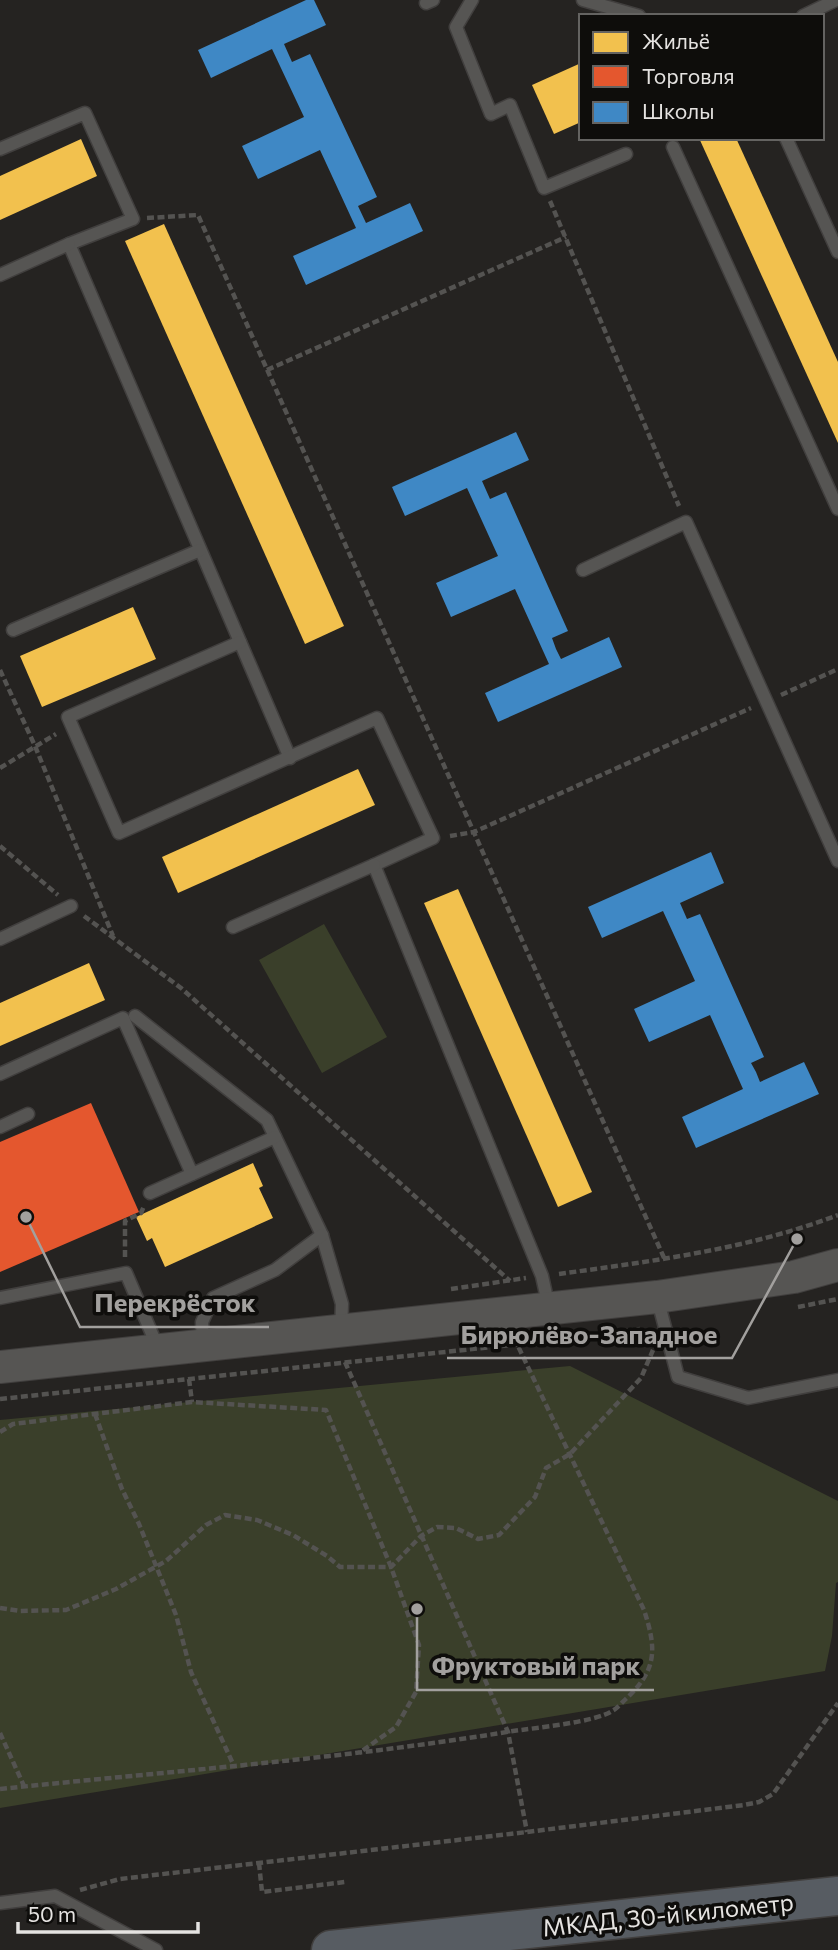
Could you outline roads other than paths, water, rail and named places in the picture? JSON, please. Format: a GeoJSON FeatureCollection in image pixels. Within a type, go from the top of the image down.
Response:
{"type":"FeatureCollection","features":[{"type":"Feature","properties":{"kind":"highway","name":"МКАД, 30-й километр"},"geometry":{"type":"LineString","coordinates":[[331,1950],[838,1896]]}},
{"type":"Feature","properties":{"kind":"street"},"geometry":{"type":"LineString","coordinates":[[0,1367],[549,1309],[660,1311],[838,1265]]}},
{"type":"Feature","properties":{"kind":"lane"},"geometry":{"type":"LineString","coordinates":[[472,0],[456,27],[491,114],[510,105],[544,188],[626,154]]}},
{"type":"Feature","properties":{"kind":"lane"},"geometry":{"type":"LineString","coordinates":[[583,0],[632,14]]}},
{"type":"Feature","properties":{"kind":"lane"},"geometry":{"type":"LineString","coordinates":[[807,14],[836,0]]}},
{"type":"Feature","properties":{"kind":"lane"},"geometry":{"type":"LineString","coordinates":[[0,149],[85,113],[132,219],[0,275]]}},
{"type":"Feature","properties":{"kind":"lane"},"geometry":{"type":"LineString","coordinates":[[787,140],[838,252]]}},
{"type":"Feature","properties":{"kind":"lane"},"geometry":{"type":"LineString","coordinates":[[673,147],[838,509]]}},
{"type":"Feature","properties":{"kind":"lane"},"geometry":{"type":"LineString","coordinates":[[69,244],[290,758]]}},
{"type":"Feature","properties":{"kind":"lane"},"geometry":{"type":"LineString","coordinates":[[583,570],[686,522],[838,861]]}},
{"type":"Feature","properties":{"kind":"lane"},"geometry":{"type":"LineString","coordinates":[[13,630],[201,550]]}},
{"type":"Feature","properties":{"kind":"lane"},"geometry":{"type":"LineString","coordinates":[[233,927],[433,838],[377,718],[119,833],[68,717],[240,642]]}},
{"type":"Feature","properties":{"kind":"lane"},"geometry":{"type":"LineString","coordinates":[[374,865],[542,1276],[549,1309]]}},
{"type":"Feature","properties":{"kind":"lane"},"geometry":{"type":"LineString","coordinates":[[0,939],[71,906]]}},
{"type":"Feature","properties":{"kind":"lane"},"geometry":{"type":"LineString","coordinates":[[135,1016],[267,1120],[322,1235],[342,1304],[341,1331]]}},
{"type":"Feature","properties":{"kind":"lane"},"geometry":{"type":"LineString","coordinates":[[0,1074],[123,1018],[192,1174]]}},
{"type":"Feature","properties":{"kind":"lane"},"geometry":{"type":"LineString","coordinates":[[0,1127],[28,1114]]}},
{"type":"Feature","properties":{"kind":"lane"},"geometry":{"type":"LineString","coordinates":[[150,1193],[275,1137]]}},
{"type":"Feature","properties":{"kind":"lane"},"geometry":{"type":"LineString","coordinates":[[203,1345],[202,1322],[213,1298],[275,1270],[322,1235]]}},
{"type":"Feature","properties":{"kind":"lane"},"geometry":{"type":"LineString","coordinates":[[0,1298],[126,1273],[158,1350]]}},
{"type":"Feature","properties":{"kind":"lane"},"geometry":{"type":"LineString","coordinates":[[660,1311],[678,1377],[748,1398],[838,1380]]}},
{"type":"Feature","properties":{"kind":"lane"},"geometry":{"type":"LineString","coordinates":[[0,1903],[55,1896],[156,1950]]}},
{"type":"Feature","properties":{"kind":"place","name":"Перекрёсток"},"geometry":{"type":"Point","coordinates":[26,1217]}},
{"type":"Feature","properties":{"kind":"place","name":"Бирюлёво-Западное"},"geometry":{"type":"Point","coordinates":[797,1239]}},
{"type":"Feature","properties":{"kind":"place","name":"Фруктовый парк"},"geometry":{"type":"Point","coordinates":[417,1609]}}]}
